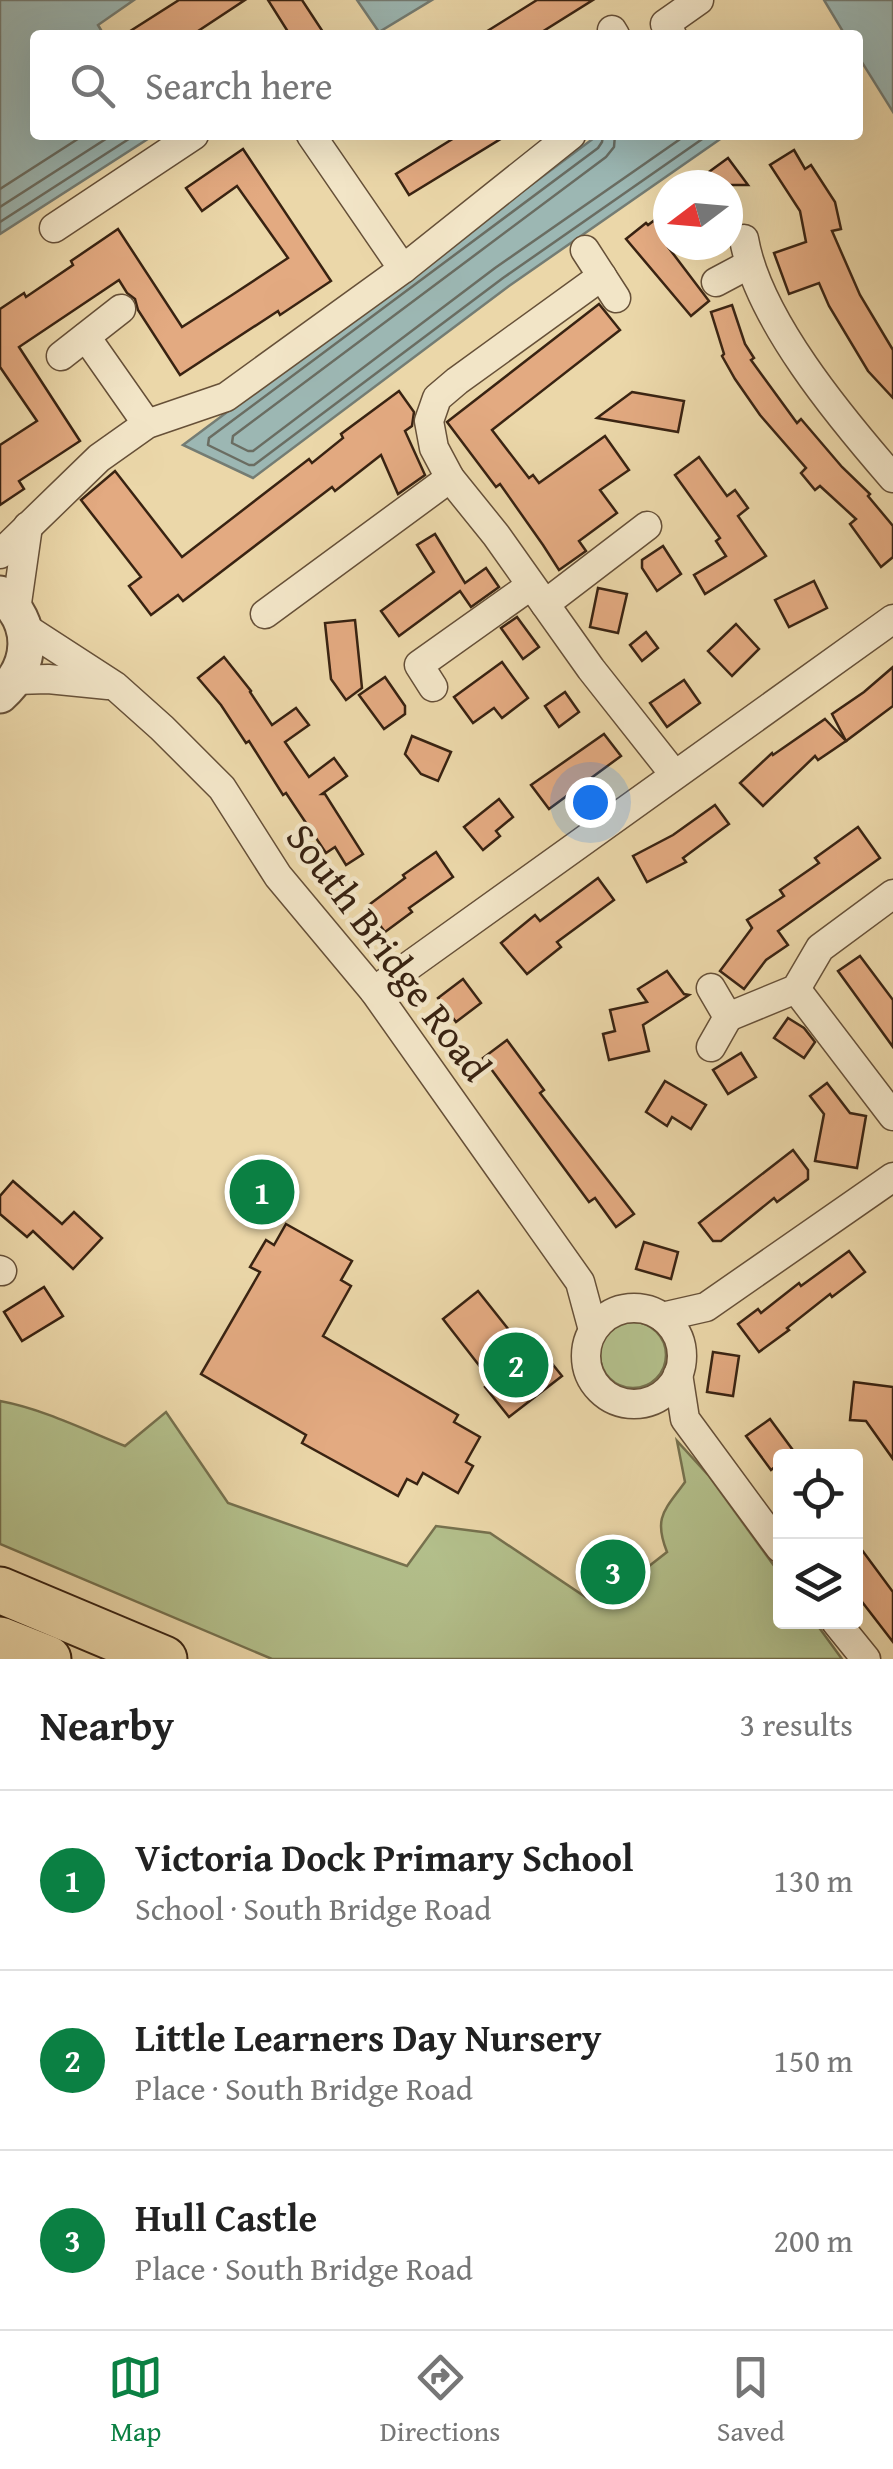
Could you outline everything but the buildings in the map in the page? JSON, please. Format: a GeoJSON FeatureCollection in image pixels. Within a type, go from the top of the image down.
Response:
{"type":"FeatureCollection","features":[{"type":"Feature","properties":{"kind":"highway"},"geometry":{"type":"LineString","coordinates":[[0,1590],[164,1659]]}},
{"type":"Feature","properties":{"kind":"highway"},"geometry":{"type":"LineString","coordinates":[[0,1640],[48,1659]]}},
{"type":"Feature","properties":{"kind":"street"},"geometry":{"type":"LineString","coordinates":[[669,30],[666,24],[698,0]]}},
{"type":"Feature","properties":{"kind":"street"},"geometry":{"type":"LineString","coordinates":[[54,228],[186,140]]}},
{"type":"Feature","properties":{"kind":"street"},"geometry":{"type":"LineString","coordinates":[[314,140],[403,269]]}},
{"type":"Feature","properties":{"kind":"street"},"geometry":{"type":"LineString","coordinates":[[0,554],[99,458],[147,424],[226,397],[403,269],[565,140]]}},
{"type":"Feature","properties":{"kind":"street"},"geometry":{"type":"LineString","coordinates":[[585,250],[609,287],[457,381],[438,398],[429,421],[434,448],[450,478],[674,774]]}},
{"type":"Feature","properties":{"kind":"street"},"geometry":{"type":"LineString","coordinates":[[716,282],[746,252],[789,344],[893,478]]}},
{"type":"Feature","properties":{"kind":"street"},"geometry":{"type":"LineString","coordinates":[[61,356],[121,309]]}},
{"type":"Feature","properties":{"kind":"street"},"geometry":{"type":"LineString","coordinates":[[86,337],[147,424]]}},
{"type":"Feature","properties":{"kind":"street"},"geometry":{"type":"LineString","coordinates":[[264,614],[450,478]]}},
{"type":"Feature","properties":{"kind":"street"},"geometry":{"type":"LineString","coordinates":[[8,688],[24,664],[26,646],[13,610],[28,526]]}},
{"type":"Feature","properties":{"kind":"street"},"geometry":{"type":"LineString","coordinates":[[434,686],[418,664],[647,526]]}},
{"type":"Feature","properties":{"kind":"street","name":"South Bridge Road"},"geometry":{"type":"LineString","coordinates":[[13,610],[115,686],[222,788],[278,876],[374,991],[580,1282],[593,1330]]}},
{"type":"Feature","properties":{"kind":"street"},"geometry":{"type":"LineString","coordinates":[[374,991],[893,619]]}},
{"type":"Feature","properties":{"kind":"street"},"geometry":{"type":"LineString","coordinates":[[8,688],[48,679],[115,686]]}},
{"type":"Feature","properties":{"kind":"street"},"geometry":{"type":"LineString","coordinates":[[710,1047],[728,1017],[796,989],[820,948],[888,908]]}},
{"type":"Feature","properties":{"kind":"street"},"geometry":{"type":"LineString","coordinates":[[711,988],[728,1017]]}},
{"type":"Feature","properties":{"kind":"street"},"geometry":{"type":"LineString","coordinates":[[796,989],[893,1116]]}},
{"type":"Feature","properties":{"kind":"street"},"geometry":{"type":"LineString","coordinates":[[662,1317],[706,1307],[893,1177]]}},
{"type":"Feature","properties":{"kind":"street","name":"South Bridge Road"},"geometry":{"type":"LineString","coordinates":[[580,1282],[632,1308]]}},
{"type":"Feature","properties":{"kind":"street"},"geometry":{"type":"LineString","coordinates":[[706,1307],[680,1366],[670,1388],[658,1398],[627,1404],[612,1399],[590,1376],[587,1345],[593,1330],[604,1319],[632,1308],[662,1317],[680,1342],[680,1366],[685,1418],[773,1539]]}},
{"type":"Feature","properties":{"kind":"street"},"geometry":{"type":"LineString","coordinates":[[643,1403],[685,1418]]}},
{"type":"Feature","properties":{"kind":"street"},"geometry":{"type":"LineString","coordinates":[[842,1629],[866,1659]]}},
{"type":"Feature","properties":{"kind":"green space"},"geometry":{"type":"Polygon","coordinates":[[[633,1322],[656,1332],[666,1355],[656,1378],[633,1388],[610,1378],[600,1355],[610,1332],[633,1322]]]}},
{"type":"Feature","properties":{"kind":"green space"},"geometry":{"type":"Polygon","coordinates":[[[0,1401],[48,1415],[125,1446],[166,1412],[228,1503],[407,1566],[436,1526],[490,1533],[587,1598],[599,1584],[621,1588],[667,1552],[661,1530],[663,1514],[685,1482],[677,1441],[709,1476],[773,1564],[773,1629],[820,1629],[842,1659],[272,1659],[0,1544],[0,1401]]]}},
{"type":"Feature","properties":{"kind":"water"},"geometry":{"type":"Polygon","coordinates":[[[0,0],[134,0],[98,25],[101,30],[30,30],[30,140],[146,140],[0,234],[0,0]]]}},
{"type":"Feature","properties":{"kind":"water"},"geometry":{"type":"Polygon","coordinates":[[[357,0],[432,0],[382,30],[378,30],[357,0]]]}},
{"type":"Feature","properties":{"kind":"water"},"geometry":{"type":"Polygon","coordinates":[[[824,0],[893,0],[893,112],[863,64],[863,30],[842,30],[824,0]]]}},
{"type":"Feature","properties":{"kind":"water"},"geometry":{"type":"Polygon","coordinates":[[[591,140],[719,140],[676,170],[653,170],[653,186],[509,286],[253,478],[183,445],[591,140]]]}},
{"type":"Feature","properties":{"kind":"place","name":"Victoria Dock Primary School"},"geometry":{"type":"Point","coordinates":[262,1192]}},
{"type":"Feature","properties":{"kind":"place","name":"Little Learners Day Nursery"},"geometry":{"type":"Point","coordinates":[516,1365]}},
{"type":"Feature","properties":{"kind":"place","name":"Hull Castle"},"geometry":{"type":"Point","coordinates":[613,1572]}}]}
